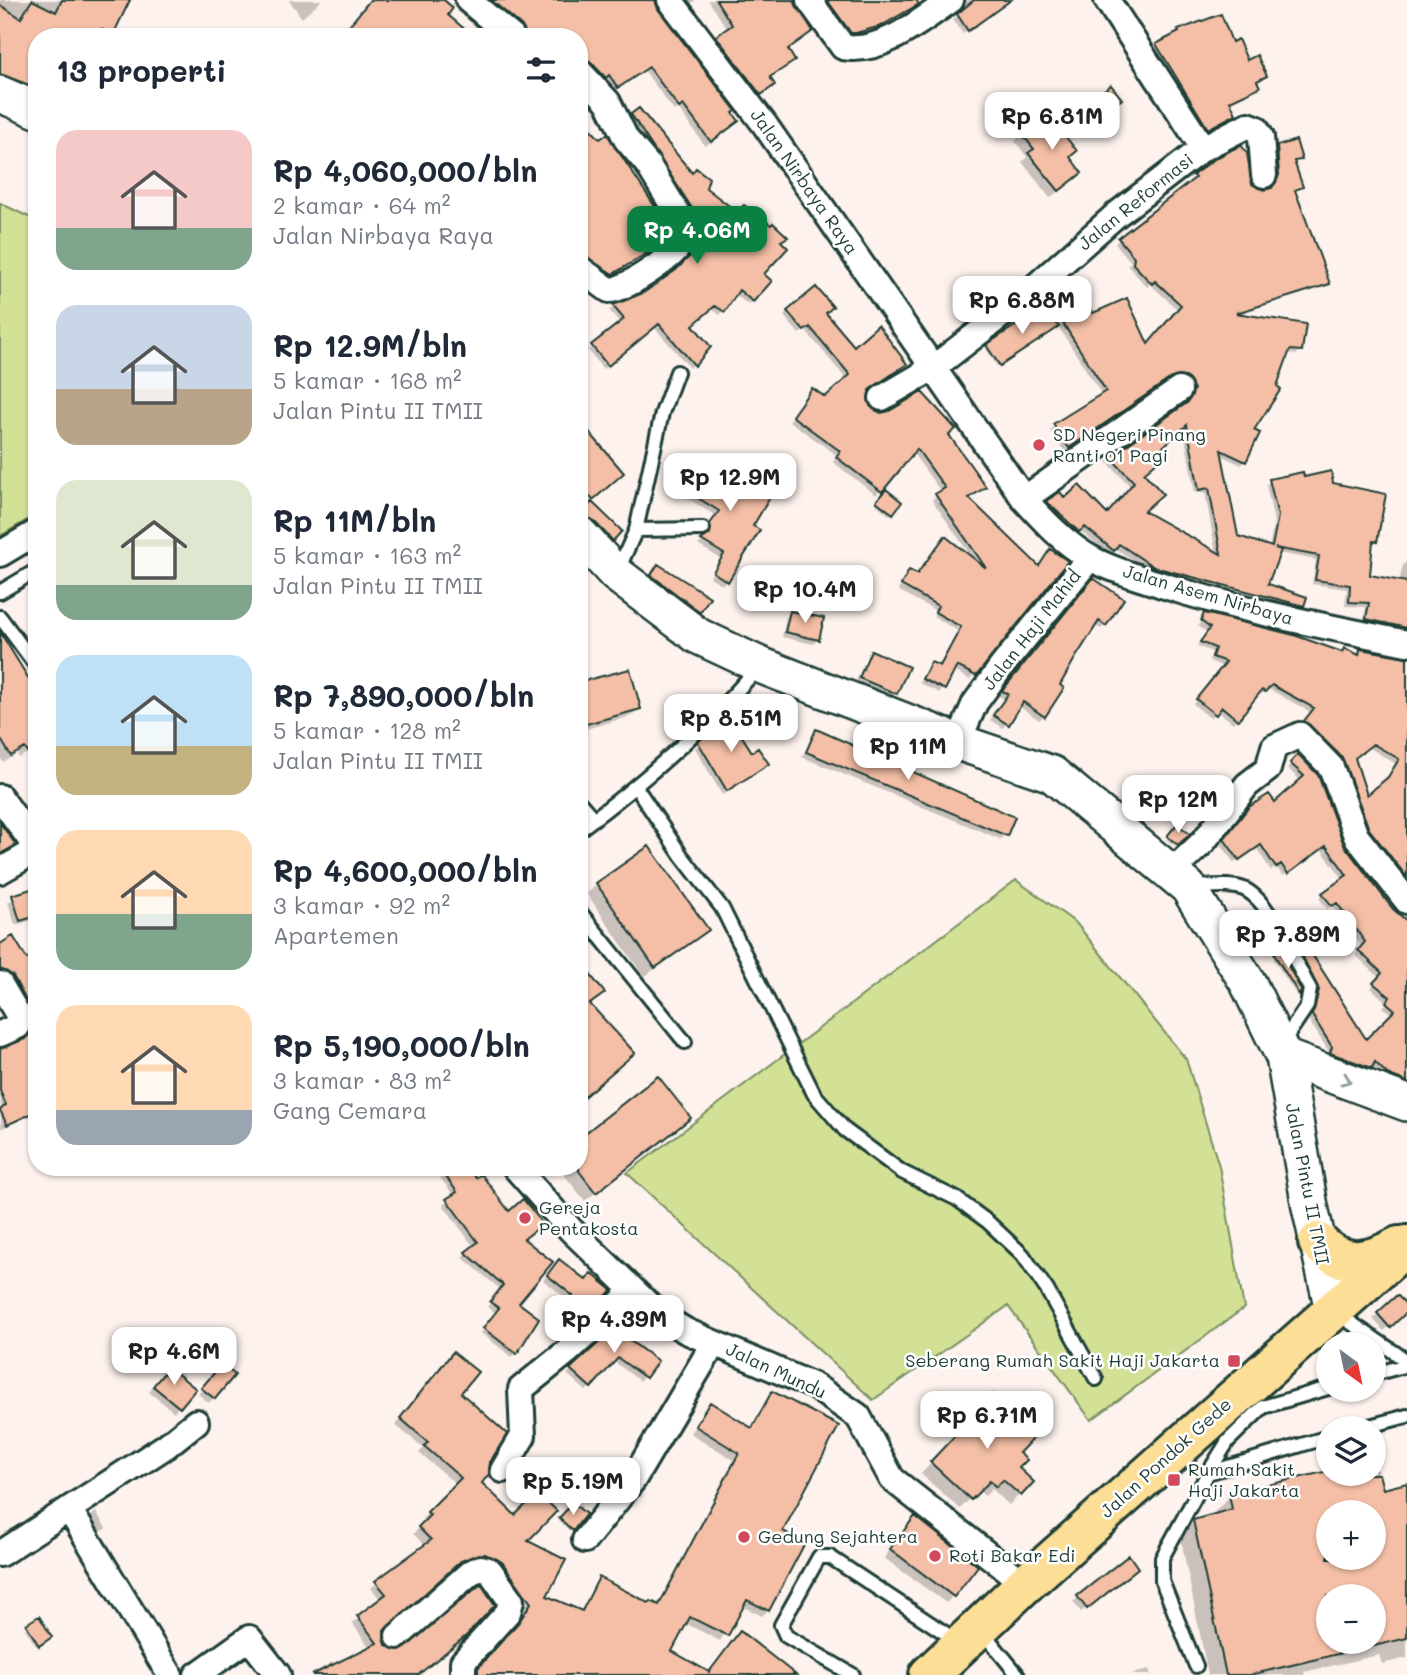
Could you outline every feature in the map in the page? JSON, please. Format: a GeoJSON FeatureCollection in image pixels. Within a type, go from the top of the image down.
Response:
{"type":"FeatureCollection","features":[{"type":"Feature","properties":{"kind":"main road"},"geometry":{"type":"LineString","coordinates":[[1318,1242],[1337,1258],[1362,1261],[1407,1243]]}},
{"type":"Feature","properties":{"kind":"main road","name":"Jalan Pondok Gede"},"geometry":{"type":"LineString","coordinates":[[933,1674],[969,1635],[1025,1584],[1407,1243]]}},
{"type":"Feature","properties":{"kind":"street"},"geometry":{"type":"LineString","coordinates":[[468,0],[502,28]]}},
{"type":"Feature","properties":{"kind":"street","name":"Jalan Nirbaya Raya"},"geometry":{"type":"LineString","coordinates":[[670,0],[765,125],[933,368]]}},
{"type":"Feature","properties":{"kind":"street"},"geometry":{"type":"LineString","coordinates":[[808,0],[843,47],[850,49],[871,46],[888,38],[951,0]]}},
{"type":"Feature","properties":{"kind":"street","name":"Jalan Reformasi"},"geometry":{"type":"LineString","coordinates":[[882,398],[933,368],[1017,303],[1116,215],[1203,148],[1107,0]]}},
{"type":"Feature","properties":{"kind":"street"},"geometry":{"type":"LineString","coordinates":[[588,81],[608,102],[626,139],[648,165],[684,224],[684,234],[677,248],[624,288],[609,290],[588,275]]}},
{"type":"Feature","properties":{"kind":"street"},"geometry":{"type":"LineString","coordinates":[[0,94],[28,106]]}},
{"type":"Feature","properties":{"kind":"street"},"geometry":{"type":"LineString","coordinates":[[1203,148],[1248,125],[1256,128],[1261,137],[1264,175]]}},
{"type":"Feature","properties":{"kind":"street","name":"Jalan Asem Nirbaya"},"geometry":{"type":"LineString","coordinates":[[933,368],[1024,499],[1044,521],[1090,558],[1118,571],[1185,593],[1280,617],[1407,643]]}},
{"type":"Feature","properties":{"kind":"street"},"geometry":{"type":"LineString","coordinates":[[1024,499],[1179,390]]}},
{"type":"Feature","properties":{"kind":"street"},"geometry":{"type":"LineString","coordinates":[[0,554],[28,537]]}},
{"type":"Feature","properties":{"kind":"street","name":"Jalan Pintu II TMII"},"geometry":{"type":"LineString","coordinates":[[588,544],[616,574],[698,636],[760,665],[958,742],[1052,774],[1179,880],[1248,983],[1282,1052],[1333,1310]]}},
{"type":"Feature","properties":{"kind":"street","name":"Jalan Haji Mahid"},"geometry":{"type":"LineString","coordinates":[[958,742],[975,703],[995,675],[1090,558]]}},
{"type":"Feature","properties":{"kind":"street"},"geometry":{"type":"LineString","coordinates":[[1179,880],[1203,842],[1247,785],[1268,769],[1274,747],[1300,735],[1331,767],[1356,836],[1407,901]]}},
{"type":"Feature","properties":{"kind":"street"},"geometry":{"type":"LineString","coordinates":[[0,797],[28,836]]}},
{"type":"Feature","properties":{"kind":"street"},"geometry":{"type":"LineString","coordinates":[[0,871],[28,854]]}},
{"type":"Feature","properties":{"kind":"street"},"geometry":{"type":"LineString","coordinates":[[0,984],[21,1020],[18,1026],[0,1034]]}},
{"type":"Feature","properties":{"kind":"street"},"geometry":{"type":"LineString","coordinates":[[1282,1052],[1407,1103]]}},
{"type":"Feature","properties":{"kind":"street","name":"Jalan Mundu"},"geometry":{"type":"LineString","coordinates":[[523,1176],[571,1230],[668,1321],[781,1370],[837,1399],[864,1424],[892,1479],[1025,1584]]}},
{"type":"Feature","properties":{"kind":"street"},"geometry":{"type":"LineString","coordinates":[[503,1470],[523,1436],[521,1389],[568,1351],[633,1291]]}},
{"type":"Feature","properties":{"kind":"street"},"geometry":{"type":"LineString","coordinates":[[585,1540],[633,1480],[714,1343]]}},
{"type":"Feature","properties":{"kind":"street"},"geometry":{"type":"LineString","coordinates":[[0,1554],[166,1446],[196,1422]]}},
{"type":"Feature","properties":{"kind":"street"},"geometry":{"type":"LineString","coordinates":[[69,1509],[170,1675]]}},
{"type":"Feature","properties":{"kind":"street"},"geometry":{"type":"LineString","coordinates":[[398,1636],[471,1572],[481,1568],[490,1571],[511,1601],[508,1612],[463,1661],[463,1675]]}},
{"type":"Feature","properties":{"kind":"street"},"geometry":{"type":"LineString","coordinates":[[197,1675],[248,1638],[278,1675]]}},
{"type":"Feature","properties":{"kind":"lane"},"geometry":{"type":"LineString","coordinates":[[616,574],[636,530],[662,413],[677,372]]}},
{"type":"Feature","properties":{"kind":"lane"},"geometry":{"type":"LineString","coordinates":[[636,530],[703,529]]}},
{"type":"Feature","properties":{"kind":"lane"},"geometry":{"type":"LineString","coordinates":[[0,592],[28,575]]}},
{"type":"Feature","properties":{"kind":"lane"},"geometry":{"type":"LineString","coordinates":[[0,617],[28,655]]}},
{"type":"Feature","properties":{"kind":"lane"},"geometry":{"type":"LineString","coordinates":[[588,823],[636,787],[723,707],[760,665]]}},
{"type":"Feature","properties":{"kind":"lane"},"geometry":{"type":"LineString","coordinates":[[636,787],[681,855],[722,908],[814,1094],[845,1130],[902,1172],[957,1199],[988,1222],[1023,1255],[1047,1290],[1096,1379]]}},
{"type":"Feature","properties":{"kind":"lane"},"geometry":{"type":"LineString","coordinates":[[588,812],[594,819]]}},
{"type":"Feature","properties":{"kind":"lane"},"geometry":{"type":"LineString","coordinates":[[1179,880],[1244,888],[1260,900],[1274,923],[1310,989],[1307,1006],[1282,1052]]}},
{"type":"Feature","properties":{"kind":"lane"},"geometry":{"type":"LineString","coordinates":[[588,922],[685,1042]]}},
{"type":"Feature","properties":{"kind":"lane"},"geometry":{"type":"LineString","coordinates":[[1333,1310],[1407,1363]]}},
{"type":"Feature","properties":{"kind":"lane"},"geometry":{"type":"LineString","coordinates":[[1386,1370],[1407,1363]]}},
{"type":"Feature","properties":{"kind":"lane"},"geometry":{"type":"LineString","coordinates":[[1196,1665],[1162,1581],[1162,1558],[1228,1441],[1263,1407],[1316,1392]]}},
{"type":"Feature","properties":{"kind":"lane"},"geometry":{"type":"LineString","coordinates":[[1386,1422],[1407,1416]]}},
{"type":"Feature","properties":{"kind":"lane"},"geometry":{"type":"LineString","coordinates":[[1208,1473],[1316,1441]]}},
{"type":"Feature","properties":{"kind":"lane"},"geometry":{"type":"LineString","coordinates":[[853,1675],[786,1636],[782,1629],[783,1622],[820,1557],[831,1557],[969,1635],[1018,1675]]}},
{"type":"Feature","properties":{"kind":"green space"},"geometry":{"type":"Polygon","coordinates":[[[0,203],[28,217],[28,519],[0,536],[0,203]]]}},
{"type":"Feature","properties":{"kind":"green space"},"geometry":{"type":"Polygon","coordinates":[[[1016,880],[1076,923],[1186,1059],[1219,1166],[1244,1308],[1091,1420],[1008,1306],[873,1400],[627,1173],[1016,880]]]}},
{"type":"Feature","properties":{"kind":"building"},"geometry":{"type":"Polygon","coordinates":[[[32,0],[56,12],[62,0],[130,0],[116,28],[28,28],[28,85],[0,74],[0,5],[21,18],[32,0]]]}},
{"type":"Feature","properties":{"kind":"building"},"geometry":{"type":"Polygon","coordinates":[[[370,0],[444,0],[453,8],[448,15],[463,28],[347,28],[370,0]]]}},
{"type":"Feature","properties":{"kind":"building"},"geometry":{"type":"Polygon","coordinates":[[[491,0],[655,0],[658,9],[736,111],[733,113],[739,121],[711,142],[683,105],[679,108],[649,67],[618,88],[609,75],[606,78],[588,60],[588,28],[522,26],[491,0]]]}},
{"type":"Feature","properties":{"kind":"building"},"geometry":{"type":"Polygon","coordinates":[[[716,0],[794,0],[813,31],[788,49],[795,61],[770,77],[775,85],[761,95],[716,36],[732,25],[716,0]]]}},
{"type":"Feature","properties":{"kind":"building"},"geometry":{"type":"Polygon","coordinates":[[[827,0],[916,0],[919,4],[881,26],[851,33],[827,0]]]}},
{"type":"Feature","properties":{"kind":"building"},"geometry":{"type":"Polygon","coordinates":[[[974,0],[1011,0],[968,31],[957,14],[974,0]]]}},
{"type":"Feature","properties":{"kind":"building"},"geometry":{"type":"Polygon","coordinates":[[[1221,14],[1232,42],[1238,39],[1247,60],[1257,55],[1267,76],[1257,81],[1260,87],[1230,101],[1236,114],[1208,129],[1156,44],[1179,32],[1178,30],[1221,14]]]}},
{"type":"Feature","properties":{"kind":"building"},"geometry":{"type":"Polygon","coordinates":[[[1111,85],[1122,99],[1105,112],[1094,98],[1111,85]]]}},
{"type":"Feature","properties":{"kind":"building"},"geometry":{"type":"Polygon","coordinates":[[[639,108],[692,173],[696,168],[709,178],[706,188],[737,212],[744,205],[771,225],[773,223],[788,237],[781,241],[788,248],[764,274],[772,281],[753,302],[739,290],[725,312],[715,306],[693,325],[711,347],[695,366],[659,324],[608,366],[591,345],[624,319],[612,305],[643,293],[676,270],[690,256],[698,238],[697,216],[631,114],[639,108]]]}},
{"type":"Feature","properties":{"kind":"building"},"geometry":{"type":"Polygon","coordinates":[[[1047,113],[1077,151],[1070,157],[1082,173],[1059,191],[1028,153],[1034,149],[1021,133],[1047,113]]]}},
{"type":"Feature","properties":{"kind":"building"},"geometry":{"type":"Polygon","coordinates":[[[588,126],[600,139],[607,134],[669,228],[667,238],[657,247],[613,274],[588,259],[588,126]]]}},
{"type":"Feature","properties":{"kind":"building"},"geometry":{"type":"Polygon","coordinates":[[[1296,140],[1302,160],[1294,161],[1303,187],[1295,190],[1330,284],[1236,313],[1306,324],[1302,351],[1290,350],[1277,386],[1281,389],[1254,430],[1260,433],[1246,462],[1221,450],[1238,536],[1272,547],[1278,516],[1269,479],[1303,472],[1304,477],[1331,471],[1333,483],[1386,494],[1377,542],[1373,541],[1370,575],[1407,582],[1407,628],[1366,619],[1369,603],[1349,602],[1350,585],[1315,580],[1319,556],[1275,548],[1281,550],[1268,584],[1307,597],[1304,606],[1154,567],[1119,544],[1114,551],[1085,527],[1079,532],[1046,501],[1060,492],[1065,498],[1079,485],[1107,514],[1134,482],[1110,457],[1188,402],[1194,389],[1186,377],[1171,378],[1069,448],[1053,424],[1106,391],[1061,320],[1087,304],[1093,313],[1127,298],[1148,344],[1181,305],[1155,281],[1152,284],[1133,264],[1134,257],[1118,238],[1195,178],[1193,175],[1216,158],[1241,145],[1247,153],[1252,184],[1264,190],[1272,188],[1279,175],[1277,146],[1296,140]],[[1187,425],[1153,456],[1158,461],[1144,473],[1163,494],[1144,511],[1221,554],[1209,488],[1199,490],[1187,425]]]}},
{"type":"Feature","properties":{"kind":"building"},"geometry":{"type":"Polygon","coordinates":[[[816,287],[833,307],[826,313],[854,346],[878,325],[907,364],[869,390],[870,406],[881,413],[889,411],[922,392],[956,429],[949,435],[986,487],[969,498],[1039,566],[1050,549],[1068,561],[976,676],[957,666],[945,690],[922,679],[931,662],[940,666],[961,627],[935,612],[938,606],[901,585],[909,570],[917,574],[945,536],[986,568],[935,494],[945,488],[917,449],[882,492],[836,457],[840,451],[792,416],[812,388],[825,397],[850,375],[810,327],[804,331],[787,311],[816,287]]]}},
{"type":"Feature","properties":{"kind":"building"},"geometry":{"type":"Polygon","coordinates":[[[1045,306],[1059,327],[1000,366],[986,345],[1045,306]]]}},
{"type":"Feature","properties":{"kind":"building"},"geometry":{"type":"Polygon","coordinates":[[[588,431],[624,473],[593,500],[588,494],[588,431]]]}},
{"type":"Feature","properties":{"kind":"building"},"geometry":{"type":"Polygon","coordinates":[[[711,459],[772,494],[753,526],[760,530],[728,582],[713,572],[724,554],[701,540],[710,534],[710,524],[719,511],[685,490],[693,477],[698,480],[711,459]]]}},
{"type":"Feature","properties":{"kind":"building"},"geometry":{"type":"Polygon","coordinates":[[[886,489],[902,502],[893,514],[876,501],[886,489]]]}},
{"type":"Feature","properties":{"kind":"building"},"geometry":{"type":"Polygon","coordinates":[[[592,502],[622,531],[613,541],[588,518],[588,506],[592,502]]]}},
{"type":"Feature","properties":{"kind":"building"},"geometry":{"type":"Polygon","coordinates":[[[658,564],[710,597],[700,612],[651,575],[658,564]]]}},
{"type":"Feature","properties":{"kind":"building"},"geometry":{"type":"Polygon","coordinates":[[[1093,578],[1124,599],[1106,626],[1099,621],[1074,660],[1060,685],[1064,688],[1045,717],[1023,702],[1009,725],[993,715],[1008,694],[1002,691],[1093,578]]]}},
{"type":"Feature","properties":{"kind":"building"},"geometry":{"type":"Polygon","coordinates":[[[790,611],[824,618],[819,640],[785,632],[790,611]]]}},
{"type":"Feature","properties":{"kind":"building"},"geometry":{"type":"Polygon","coordinates":[[[1204,613],[1294,635],[1342,652],[1344,648],[1359,655],[1360,649],[1407,657],[1407,877],[1369,829],[1342,757],[1304,721],[1314,708],[1272,685],[1265,692],[1262,690],[1238,720],[1222,707],[1216,715],[1196,699],[1226,662],[1212,657],[1215,648],[1200,642],[1210,628],[1201,621],[1204,613]],[[1373,744],[1355,758],[1367,795],[1388,777],[1399,759],[1373,744]]]}},
{"type":"Feature","properties":{"kind":"building"},"geometry":{"type":"Polygon","coordinates":[[[0,632],[28,677],[28,753],[25,748],[11,756],[0,738],[0,632]]]}},
{"type":"Feature","properties":{"kind":"building"},"geometry":{"type":"Polygon","coordinates":[[[871,650],[909,667],[897,694],[859,678],[871,650]]]}},
{"type":"Feature","properties":{"kind":"building"},"geometry":{"type":"Polygon","coordinates":[[[630,669],[641,709],[588,724],[588,680],[630,669]]]}},
{"type":"Feature","properties":{"kind":"building"},"geometry":{"type":"Polygon","coordinates":[[[728,714],[752,752],[758,748],[769,764],[727,791],[698,742],[728,714]]]}},
{"type":"Feature","properties":{"kind":"building"},"geometry":{"type":"Polygon","coordinates":[[[816,729],[1015,817],[1007,836],[806,752],[816,729]]]}},
{"type":"Feature","properties":{"kind":"building"},"geometry":{"type":"Polygon","coordinates":[[[1298,754],[1318,775],[1344,845],[1393,909],[1407,921],[1407,1082],[1387,1074],[1375,1062],[1372,1068],[1330,1053],[1332,1047],[1312,1015],[1319,990],[1295,941],[1301,937],[1366,1039],[1395,1010],[1386,1002],[1390,997],[1373,983],[1382,973],[1358,950],[1365,942],[1337,903],[1332,906],[1322,893],[1347,875],[1326,846],[1288,874],[1281,864],[1276,868],[1261,845],[1239,860],[1224,839],[1249,807],[1269,794],[1275,802],[1304,776],[1290,763],[1298,754]]]}},
{"type":"Feature","properties":{"kind":"building"},"geometry":{"type":"Polygon","coordinates":[[[0,823],[16,845],[0,854],[0,823]]]}},
{"type":"Feature","properties":{"kind":"building"},"geometry":{"type":"Polygon","coordinates":[[[1177,824],[1190,834],[1178,845],[1167,836],[1177,824]]]}},
{"type":"Feature","properties":{"kind":"building"},"geometry":{"type":"Polygon","coordinates":[[[649,846],[709,930],[655,968],[596,883],[649,846]]]}},
{"type":"Feature","properties":{"kind":"building"},"geometry":{"type":"Polygon","coordinates":[[[28,890],[28,919],[20,921],[12,895],[28,890]]]}},
{"type":"Feature","properties":{"kind":"building"},"geometry":{"type":"Polygon","coordinates":[[[13,936],[28,959],[28,1005],[13,976],[0,969],[0,944],[13,936]]]}},
{"type":"Feature","properties":{"kind":"building"},"geometry":{"type":"Polygon","coordinates":[[[1280,950],[1301,990],[1300,996],[1274,954],[1280,950]]]}},
{"type":"Feature","properties":{"kind":"building"},"geometry":{"type":"Polygon","coordinates":[[[588,972],[605,993],[590,1004],[635,1053],[588,1093],[588,972]]]}},
{"type":"Feature","properties":{"kind":"building"},"geometry":{"type":"Polygon","coordinates":[[[28,1034],[28,1115],[7,1125],[0,1110],[6,1105],[0,1091],[0,1049],[25,1039],[28,1034]]]}},
{"type":"Feature","properties":{"kind":"building"},"geometry":{"type":"Polygon","coordinates":[[[658,1076],[691,1118],[596,1193],[583,1176],[588,1176],[588,1131],[658,1076]]]}},
{"type":"Feature","properties":{"kind":"building"},"geometry":{"type":"Polygon","coordinates":[[[445,1176],[483,1176],[509,1211],[523,1199],[543,1224],[524,1239],[553,1262],[519,1303],[539,1318],[517,1354],[483,1328],[499,1308],[490,1302],[503,1285],[465,1252],[478,1242],[446,1199],[457,1192],[445,1176]]]}},
{"type":"Feature","properties":{"kind":"building"},"geometry":{"type":"Polygon","coordinates":[[[559,1259],[586,1280],[591,1273],[612,1290],[587,1314],[570,1300],[573,1296],[547,1275],[559,1259]]]}},
{"type":"Feature","properties":{"kind":"building"},"geometry":{"type":"Polygon","coordinates":[[[1397,1295],[1407,1305],[1407,1312],[1390,1328],[1377,1313],[1397,1295]]]}},
{"type":"Feature","properties":{"kind":"building"},"geometry":{"type":"Polygon","coordinates":[[[629,1315],[638,1323],[625,1337],[658,1361],[646,1378],[618,1358],[591,1388],[570,1369],[629,1315]]]}},
{"type":"Feature","properties":{"kind":"building"},"geometry":{"type":"Polygon","coordinates":[[[453,1352],[478,1372],[461,1393],[507,1434],[490,1462],[489,1474],[482,1483],[515,1515],[538,1493],[557,1511],[528,1541],[566,1560],[547,1596],[582,1611],[599,1577],[649,1603],[651,1601],[659,1605],[739,1453],[695,1426],[710,1402],[752,1428],[772,1391],[839,1426],[783,1531],[805,1543],[769,1611],[747,1600],[728,1636],[690,1617],[672,1651],[709,1672],[740,1631],[796,1675],[478,1675],[478,1668],[519,1622],[531,1603],[502,1562],[485,1554],[461,1561],[384,1631],[386,1645],[402,1650],[481,1584],[495,1605],[467,1635],[418,1675],[312,1675],[377,1643],[357,1616],[386,1594],[375,1581],[431,1540],[418,1527],[430,1515],[427,1512],[461,1478],[424,1446],[428,1442],[400,1418],[453,1352]]]}},
{"type":"Feature","properties":{"kind":"building"},"geometry":{"type":"Polygon","coordinates":[[[222,1364],[235,1375],[215,1399],[201,1388],[222,1364]]]}},
{"type":"Feature","properties":{"kind":"building"},"geometry":{"type":"Polygon","coordinates":[[[169,1367],[196,1389],[180,1408],[153,1386],[169,1367]]]}},
{"type":"Feature","properties":{"kind":"building"},"geometry":{"type":"Polygon","coordinates":[[[994,1394],[1037,1434],[1019,1453],[1027,1460],[1019,1468],[1034,1482],[1021,1496],[1003,1480],[996,1487],[990,1481],[971,1500],[930,1462],[994,1394]]]}},
{"type":"Feature","properties":{"kind":"building"},"geometry":{"type":"Polygon","coordinates":[[[1316,1474],[1316,1486],[1382,1486],[1383,1489],[1407,1483],[1407,1638],[1386,1643],[1386,1584],[1316,1584],[1316,1654],[1338,1654],[1250,1675],[1226,1675],[1193,1520],[1232,1509],[1229,1494],[1316,1474]]]}},
{"type":"Feature","properties":{"kind":"building"},"geometry":{"type":"Polygon","coordinates":[[[573,1503],[586,1514],[573,1531],[559,1518],[573,1503]]]}},
{"type":"Feature","properties":{"kind":"building","name":"Roti Bakar Edi"},"geometry":{"type":"Polygon","coordinates":[[[915,1516],[978,1566],[954,1597],[890,1549],[915,1516]]]}},
{"type":"Feature","properties":{"kind":"building"},"geometry":{"type":"Polygon","coordinates":[[[1129,1555],[1138,1568],[1087,1609],[1077,1596],[1129,1555]]]}},
{"type":"Feature","properties":{"kind":"building"},"geometry":{"type":"Polygon","coordinates":[[[39,1616],[52,1637],[39,1646],[26,1624],[39,1616]]]}},
{"type":"Feature","properties":{"kind":"place","name":"SD Negeri Pinang Ranti 01 Pagi"},"geometry":{"type":"Point","coordinates":[1039,445]}},
{"type":"Feature","properties":{"kind":"place","name":"Gereja Pentakosta"},"geometry":{"type":"Point","coordinates":[525,1218]}},
{"type":"Feature","properties":{"kind":"place","name":"Seberang Rumah Sakit Haji Jakarta"},"geometry":{"type":"Point","coordinates":[1234,1361]}},
{"type":"Feature","properties":{"kind":"place","name":"Rumah Sakit Haji Jakarta"},"geometry":{"type":"Point","coordinates":[1174,1480]}},
{"type":"Feature","properties":{"kind":"place","name":"Gedung Sejahtera"},"geometry":{"type":"Point","coordinates":[744,1537]}},
{"type":"Feature","properties":{"kind":"place","name":"Roti Bakar Edi"},"geometry":{"type":"Point","coordinates":[935,1556]}}]}
